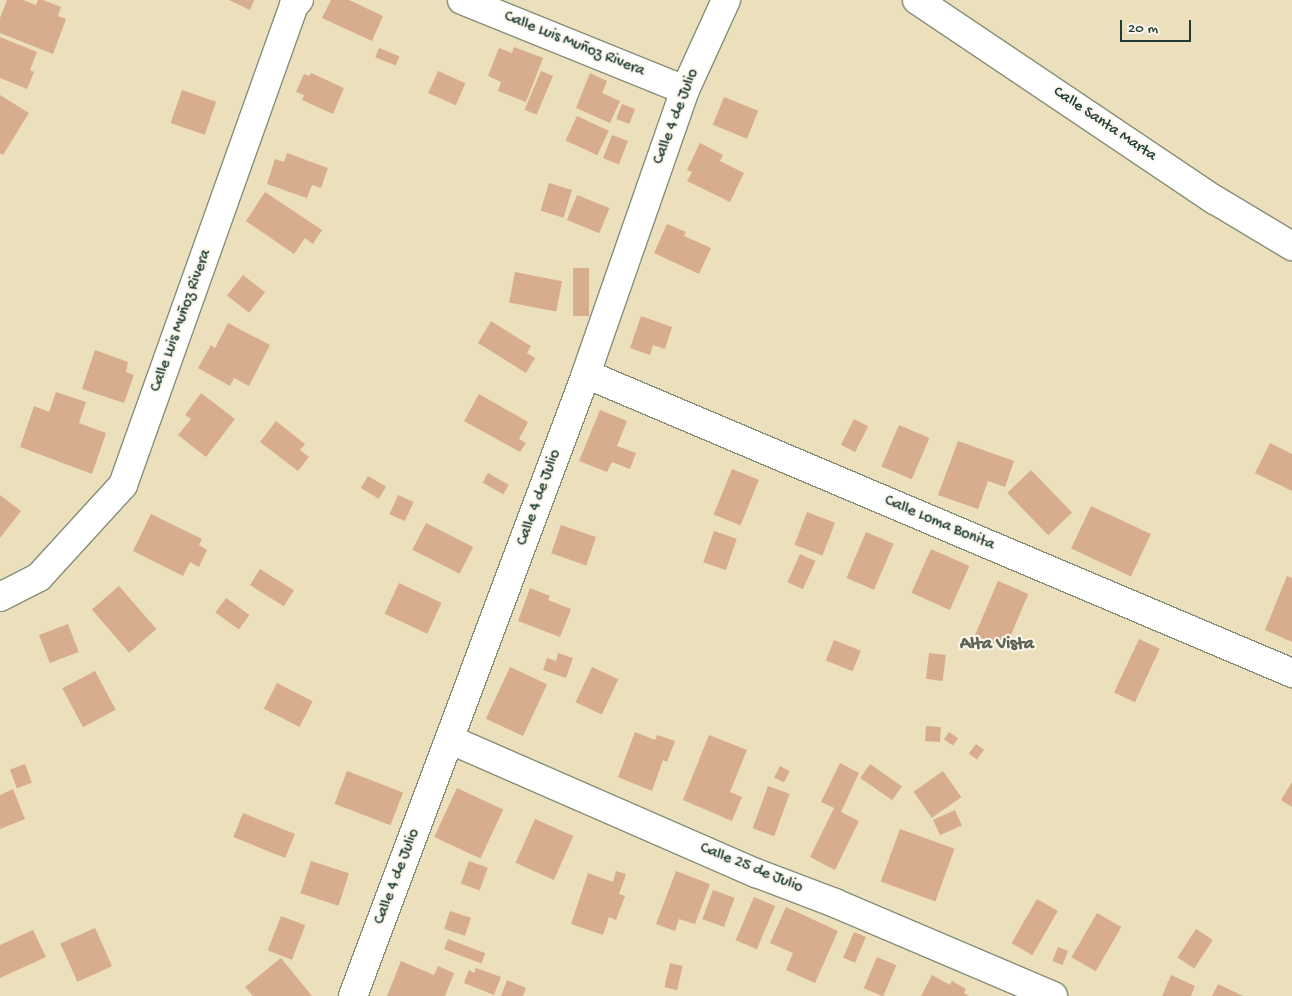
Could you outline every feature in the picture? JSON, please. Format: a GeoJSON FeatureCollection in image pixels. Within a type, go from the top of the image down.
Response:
{"type":"FeatureCollection","features":[{"type":"Feature","properties":{"kind":"street","name":"Calle Luis Muñoz Rivera"},"geometry":{"type":"LineString","coordinates":[[0,597],[39,576],[123,485],[294,5],[299,0]]}},
{"type":"Feature","properties":{"kind":"street","name":"Calle Luis Muñoz Rivera"},"geometry":{"type":"LineString","coordinates":[[462,0],[685,90]]}},
{"type":"Feature","properties":{"kind":"street","name":"Calle 4 de Julio"},"geometry":{"type":"LineString","coordinates":[[353,996],[586,374],[685,90],[726,0]]}},
{"type":"Feature","properties":{"kind":"street","name":"Calle Santa Marta"},"geometry":{"type":"LineString","coordinates":[[917,0],[1215,200],[1292,246]]}},
{"type":"Feature","properties":{"kind":"street","name":"Calle Loma Bonita"},"geometry":{"type":"LineString","coordinates":[[586,374],[1292,673]]}},
{"type":"Feature","properties":{"kind":"street","name":"Calle 25 de Julio"},"geometry":{"type":"LineString","coordinates":[[450,740],[756,873],[835,903],[1053,996]]}},
{"type":"Feature","properties":{"kind":"building"},"geometry":{"type":"Polygon","coordinates":[[[7,0],[23,0],[36,5],[38,0],[43,0],[61,7],[58,16],[66,19],[53,54],[0,33],[0,18],[7,0]]]}},
{"type":"Feature","properties":{"kind":"building"},"geometry":{"type":"Polygon","coordinates":[[[229,0],[254,0],[250,10],[229,0]]]}},
{"type":"Feature","properties":{"kind":"building"},"geometry":{"type":"Polygon","coordinates":[[[331,0],[349,0],[383,16],[372,41],[322,18],[331,0]]]}},
{"type":"Feature","properties":{"kind":"building"},"geometry":{"type":"Polygon","coordinates":[[[0,37],[37,52],[30,70],[34,72],[27,89],[0,78],[0,37]]]}},
{"type":"Feature","properties":{"kind":"building"},"geometry":{"type":"Polygon","coordinates":[[[514,47],[543,58],[526,102],[498,91],[501,82],[488,76],[499,48],[512,53],[514,47]]]}},
{"type":"Feature","properties":{"kind":"building"},"geometry":{"type":"Polygon","coordinates":[[[379,48],[399,56],[396,66],[375,57],[379,48]]]}},
{"type":"Feature","properties":{"kind":"building"},"geometry":{"type":"Polygon","coordinates":[[[438,71],[465,83],[456,105],[428,93],[438,71]]]}},
{"type":"Feature","properties":{"kind":"building"},"geometry":{"type":"Polygon","coordinates":[[[541,71],[553,76],[537,115],[525,110],[541,71]]]}},
{"type":"Feature","properties":{"kind":"building"},"geometry":{"type":"Polygon","coordinates":[[[311,73],[344,88],[333,114],[302,100],[304,95],[296,92],[304,74],[309,76],[311,73]]]}},
{"type":"Feature","properties":{"kind":"building"},"geometry":{"type":"Polygon","coordinates":[[[590,73],[607,81],[602,93],[620,101],[610,123],[576,108],[590,73]]]}},
{"type":"Feature","properties":{"kind":"building"},"geometry":{"type":"Polygon","coordinates":[[[182,90],[216,102],[205,135],[171,123],[182,90]]]}},
{"type":"Feature","properties":{"kind":"building"},"geometry":{"type":"Polygon","coordinates":[[[0,95],[29,113],[3,155],[0,153],[0,95]]]}},
{"type":"Feature","properties":{"kind":"building"},"geometry":{"type":"Polygon","coordinates":[[[724,97],[758,111],[747,139],[713,125],[724,97]]]}},
{"type":"Feature","properties":{"kind":"building"},"geometry":{"type":"Polygon","coordinates":[[[622,104],[635,109],[629,124],[616,119],[622,104]]]}},
{"type":"Feature","properties":{"kind":"building"},"geometry":{"type":"Polygon","coordinates":[[[577,116],[609,131],[597,155],[566,140],[577,116]]]}},
{"type":"Feature","properties":{"kind":"building"},"geometry":{"type":"Polygon","coordinates":[[[612,135],[628,141],[619,164],[603,158],[612,135]]]}},
{"type":"Feature","properties":{"kind":"building"},"geometry":{"type":"Polygon","coordinates":[[[700,143],[723,155],[720,161],[744,173],[730,202],[687,181],[692,172],[687,170],[700,143]]]}},
{"type":"Feature","properties":{"kind":"building"},"geometry":{"type":"Polygon","coordinates":[[[287,153],[328,168],[321,188],[312,185],[307,198],[267,184],[275,159],[284,162],[287,153]]]}},
{"type":"Feature","properties":{"kind":"building"},"geometry":{"type":"Polygon","coordinates":[[[549,183],[572,190],[563,218],[541,211],[549,183]]]}},
{"type":"Feature","properties":{"kind":"building"},"geometry":{"type":"Polygon","coordinates":[[[265,192],[322,230],[313,244],[305,238],[294,254],[246,221],[265,192]]]}},
{"type":"Feature","properties":{"kind":"building"},"geometry":{"type":"Polygon","coordinates":[[[577,195],[609,208],[599,233],[567,220],[577,195]]]}},
{"type":"Feature","properties":{"kind":"building"},"geometry":{"type":"Polygon","coordinates":[[[667,224],[686,232],[684,236],[711,248],[699,274],[654,253],[667,224]]]}},
{"type":"Feature","properties":{"kind":"building"},"geometry":{"type":"Polygon","coordinates":[[[573,268],[589,268],[589,316],[573,316],[573,268]]]}},
{"type":"Feature","properties":{"kind":"building"},"geometry":{"type":"Polygon","coordinates":[[[515,272],[562,281],[556,312],[509,302],[515,272]]]}},
{"type":"Feature","properties":{"kind":"building"},"geometry":{"type":"Polygon","coordinates":[[[243,275],[265,292],[249,313],[227,295],[243,275]]]}},
{"type":"Feature","properties":{"kind":"building"},"geometry":{"type":"Polygon","coordinates":[[[641,316],[672,327],[665,349],[653,345],[650,355],[630,348],[641,316]]]}},
{"type":"Feature","properties":{"kind":"building"},"geometry":{"type":"Polygon","coordinates":[[[491,321],[531,346],[527,353],[535,358],[526,373],[478,343],[491,321]]]}},
{"type":"Feature","properties":{"kind":"building"},"geometry":{"type":"Polygon","coordinates":[[[228,323],[270,345],[249,386],[234,378],[230,386],[198,368],[211,345],[215,348],[228,323]]]}},
{"type":"Feature","properties":{"kind":"building"},"geometry":{"type":"Polygon","coordinates":[[[95,350],[128,362],[126,372],[134,375],[124,403],[82,389],[95,350]]]}},
{"type":"Feature","properties":{"kind":"building"},"geometry":{"type":"Polygon","coordinates":[[[56,392],[86,402],[79,423],[106,433],[92,474],[20,447],[34,406],[49,412],[56,392]]]}},
{"type":"Feature","properties":{"kind":"building"},"geometry":{"type":"Polygon","coordinates":[[[201,393],[235,419],[206,457],[178,435],[191,419],[185,415],[201,393]]]}},
{"type":"Feature","properties":{"kind":"building"},"geometry":{"type":"Polygon","coordinates":[[[479,394],[528,422],[519,439],[526,443],[520,452],[464,421],[479,394]]]}},
{"type":"Feature","properties":{"kind":"building"},"geometry":{"type":"Polygon","coordinates":[[[600,410],[627,421],[617,446],[636,453],[630,469],[612,462],[607,472],[579,461],[600,410]]]}},
{"type":"Feature","properties":{"kind":"building"},"geometry":{"type":"Polygon","coordinates":[[[854,419],[868,426],[855,452],[841,445],[854,419]]]}},
{"type":"Feature","properties":{"kind":"building"},"geometry":{"type":"Polygon","coordinates":[[[276,421],[305,444],[300,450],[309,457],[298,471],[260,442],[276,421]]]}},
{"type":"Feature","properties":{"kind":"building"},"geometry":{"type":"Polygon","coordinates":[[[899,425],[929,438],[912,479],[881,466],[899,425]]]}},
{"type":"Feature","properties":{"kind":"building"},"geometry":{"type":"Polygon","coordinates":[[[958,441],[1014,461],[1005,487],[988,481],[978,509],[938,495],[958,441]]]}},
{"type":"Feature","properties":{"kind":"building"},"geometry":{"type":"Polygon","coordinates":[[[1270,443],[1292,454],[1292,491],[1255,473],[1270,443]]]}},
{"type":"Feature","properties":{"kind":"building"},"geometry":{"type":"Polygon","coordinates":[[[732,469],[759,480],[741,525],[714,514],[732,469]]]}},
{"type":"Feature","properties":{"kind":"building"},"geometry":{"type":"Polygon","coordinates":[[[1031,470],[1072,512],[1048,535],[1007,493],[1031,470]]]}},
{"type":"Feature","properties":{"kind":"building"},"geometry":{"type":"Polygon","coordinates":[[[488,473],[509,485],[503,495],[482,483],[488,473]]]}},
{"type":"Feature","properties":{"kind":"building"},"geometry":{"type":"Polygon","coordinates":[[[368,476],[386,487],[379,499],[361,488],[368,476]]]}},
{"type":"Feature","properties":{"kind":"building"},"geometry":{"type":"Polygon","coordinates":[[[0,495],[21,511],[0,538],[0,495]]]}},
{"type":"Feature","properties":{"kind":"building"},"geometry":{"type":"Polygon","coordinates":[[[398,495],[414,502],[405,521],[389,514],[398,495]]]}},
{"type":"Feature","properties":{"kind":"building"},"geometry":{"type":"Polygon","coordinates":[[[1091,506],[1151,534],[1131,576],[1071,549],[1091,506]]]}},
{"type":"Feature","properties":{"kind":"building"},"geometry":{"type":"Polygon","coordinates":[[[807,512],[835,523],[822,555],[794,545],[807,512]]]}},
{"type":"Feature","properties":{"kind":"building"},"geometry":{"type":"Polygon","coordinates":[[[151,514],[202,539],[199,545],[207,550],[199,567],[190,562],[183,576],[133,551],[151,514]]]}},
{"type":"Feature","properties":{"kind":"building"},"geometry":{"type":"Polygon","coordinates":[[[426,523],[473,547],[460,574],[412,550],[426,523]]]}},
{"type":"Feature","properties":{"kind":"building"},"geometry":{"type":"Polygon","coordinates":[[[561,525],[596,537],[586,565],[551,553],[561,525]]]}},
{"type":"Feature","properties":{"kind":"building"},"geometry":{"type":"Polygon","coordinates":[[[714,531],[737,539],[726,570],[703,562],[714,531]]]}},
{"type":"Feature","properties":{"kind":"building"},"geometry":{"type":"Polygon","coordinates":[[[866,532],[894,544],[874,590],[846,578],[866,532]]]}},
{"type":"Feature","properties":{"kind":"building"},"geometry":{"type":"Polygon","coordinates":[[[931,549],[969,566],[950,610],[911,593],[931,549]]]}},
{"type":"Feature","properties":{"kind":"building"},"geometry":{"type":"Polygon","coordinates":[[[800,554],[816,561],[803,589],[787,582],[800,554]]]}},
{"type":"Feature","properties":{"kind":"building"},"geometry":{"type":"Polygon","coordinates":[[[260,569],[294,590],[284,606],[250,585],[260,569]]]}},
{"type":"Feature","properties":{"kind":"building"},"geometry":{"type":"Polygon","coordinates":[[[1287,576],[1292,578],[1292,642],[1265,630],[1287,576]]]}},
{"type":"Feature","properties":{"kind":"building"},"geometry":{"type":"Polygon","coordinates":[[[998,581],[1028,594],[1005,648],[975,635],[998,581]]]}},
{"type":"Feature","properties":{"kind":"building"},"geometry":{"type":"Polygon","coordinates":[[[399,583],[442,603],[427,634],[385,614],[399,583]]]}},
{"type":"Feature","properties":{"kind":"building"},"geometry":{"type":"Polygon","coordinates":[[[119,586],[156,629],[129,653],[92,610],[119,586]]]}},
{"type":"Feature","properties":{"kind":"building"},"geometry":{"type":"Polygon","coordinates":[[[530,588],[550,596],[548,600],[571,609],[560,637],[518,621],[530,588]]]}},
{"type":"Feature","properties":{"kind":"building"},"geometry":{"type":"Polygon","coordinates":[[[226,598],[249,615],[239,630],[215,613],[226,598]]]}},
{"type":"Feature","properties":{"kind":"building"},"geometry":{"type":"Polygon","coordinates":[[[68,624],[79,652],[50,663],[39,635],[68,624]]]}},
{"type":"Feature","properties":{"kind":"building"},"geometry":{"type":"Polygon","coordinates":[[[1139,639],[1160,649],[1135,702],[1114,692],[1139,639]]]}},
{"type":"Feature","properties":{"kind":"building"},"geometry":{"type":"Polygon","coordinates":[[[834,640],[861,651],[853,671],[826,660],[834,640]]]}},
{"type":"Feature","properties":{"kind":"building"},"geometry":{"type":"Polygon","coordinates":[[[558,653],[573,658],[566,678],[543,670],[547,658],[556,661],[558,653]]]}},
{"type":"Feature","properties":{"kind":"building"},"geometry":{"type":"Polygon","coordinates":[[[929,653],[946,655],[943,681],[926,679],[929,653]]]}},
{"type":"Feature","properties":{"kind":"building"},"geometry":{"type":"Polygon","coordinates":[[[510,667],[547,684],[523,736],[486,719],[510,667]]]}},
{"type":"Feature","properties":{"kind":"building"},"geometry":{"type":"Polygon","coordinates":[[[592,667],[618,679],[602,715],[576,702],[592,667]]]}},
{"type":"Feature","properties":{"kind":"building"},"geometry":{"type":"Polygon","coordinates":[[[95,671],[116,710],[83,727],[62,688],[95,671]]]}},
{"type":"Feature","properties":{"kind":"building"},"geometry":{"type":"Polygon","coordinates":[[[277,683],[313,701],[299,727],[264,709],[277,683]]]}},
{"type":"Feature","properties":{"kind":"building"},"geometry":{"type":"Polygon","coordinates":[[[926,726],[941,727],[940,742],[925,741],[926,726]]]}},
{"type":"Feature","properties":{"kind":"building"},"geometry":{"type":"Polygon","coordinates":[[[635,732],[655,740],[657,735],[675,741],[667,762],[663,760],[652,791],[618,777],[635,732]]]}},
{"type":"Feature","properties":{"kind":"building"},"geometry":{"type":"Polygon","coordinates":[[[949,732],[958,738],[953,746],[944,739],[949,732]]]}},
{"type":"Feature","properties":{"kind":"building"},"geometry":{"type":"Polygon","coordinates":[[[709,735],[747,750],[730,792],[742,797],[732,821],[683,800],[709,735]]]}},
{"type":"Feature","properties":{"kind":"building"},"geometry":{"type":"Polygon","coordinates":[[[976,744],[984,750],[977,760],[969,754],[976,744]]]}},
{"type":"Feature","properties":{"kind":"building"},"geometry":{"type":"Polygon","coordinates":[[[840,763],[859,773],[841,812],[859,821],[835,870],[810,857],[834,808],[821,802],[840,763]]]}},
{"type":"Feature","properties":{"kind":"building"},"geometry":{"type":"Polygon","coordinates":[[[25,764],[32,783],[17,788],[10,769],[25,764]]]}},
{"type":"Feature","properties":{"kind":"building"},"geometry":{"type":"Polygon","coordinates":[[[870,764],[902,786],[892,800],[860,778],[870,764]]]}},
{"type":"Feature","properties":{"kind":"building"},"geometry":{"type":"Polygon","coordinates":[[[780,766],[790,771],[784,783],[774,778],[780,766]]]}},
{"type":"Feature","properties":{"kind":"building"},"geometry":{"type":"Polygon","coordinates":[[[347,771],[403,793],[390,825],[334,804],[347,771]]]}},
{"type":"Feature","properties":{"kind":"building"},"geometry":{"type":"Polygon","coordinates":[[[943,771],[961,797],[932,818],[914,792],[943,771]]]}},
{"type":"Feature","properties":{"kind":"building"},"geometry":{"type":"Polygon","coordinates":[[[1292,782],[1292,807],[1281,800],[1292,782]]]}},
{"type":"Feature","properties":{"kind":"building"},"geometry":{"type":"Polygon","coordinates":[[[768,786],[790,794],[774,836],[753,828],[768,786]]]}},
{"type":"Feature","properties":{"kind":"building"},"geometry":{"type":"Polygon","coordinates":[[[457,788],[503,810],[480,858],[434,837],[457,788]]]}},
{"type":"Feature","properties":{"kind":"building"},"geometry":{"type":"Polygon","coordinates":[[[13,789],[25,819],[0,829],[0,795],[13,789]]]}},
{"type":"Feature","properties":{"kind":"building"},"geometry":{"type":"Polygon","coordinates":[[[955,810],[962,826],[940,835],[933,820],[955,810]]]}},
{"type":"Feature","properties":{"kind":"building"},"geometry":{"type":"Polygon","coordinates":[[[243,813],[295,834],[285,858],[233,837],[243,813]]]}},
{"type":"Feature","properties":{"kind":"building"},"geometry":{"type":"Polygon","coordinates":[[[535,819],[573,836],[554,880],[515,863],[535,819]]]}},
{"type":"Feature","properties":{"kind":"building"},"geometry":{"type":"Polygon","coordinates":[[[900,829],[955,849],[935,901],[881,882],[900,829]]]}},
{"type":"Feature","properties":{"kind":"building"},"geometry":{"type":"Polygon","coordinates":[[[311,861],[349,873],[339,906],[300,893],[311,861]]]}},
{"type":"Feature","properties":{"kind":"building"},"geometry":{"type":"Polygon","coordinates":[[[469,861],[488,868],[480,890],[461,884],[469,861]]]}},
{"type":"Feature","properties":{"kind":"building"},"geometry":{"type":"Polygon","coordinates":[[[616,871],[626,874],[619,894],[625,896],[616,920],[609,917],[603,935],[571,924],[588,873],[613,882],[616,871]]]}},
{"type":"Feature","properties":{"kind":"building"},"geometry":{"type":"Polygon","coordinates":[[[676,871],[710,884],[695,924],[679,919],[675,931],[656,924],[676,871]]]}},
{"type":"Feature","properties":{"kind":"building"},"geometry":{"type":"Polygon","coordinates":[[[713,890],[735,898],[724,927],[702,919],[713,890]]]}},
{"type":"Feature","properties":{"kind":"building"},"geometry":{"type":"Polygon","coordinates":[[[754,897],[775,906],[757,949],[736,940],[754,897]]]}},
{"type":"Feature","properties":{"kind":"building"},"geometry":{"type":"Polygon","coordinates":[[[1037,899],[1058,911],[1032,955],[1012,943],[1037,899]]]}},
{"type":"Feature","properties":{"kind":"building"},"geometry":{"type":"Polygon","coordinates":[[[786,907],[838,931],[815,983],[786,970],[793,953],[770,943],[786,907]]]}},
{"type":"Feature","properties":{"kind":"building"},"geometry":{"type":"Polygon","coordinates":[[[450,911],[471,918],[465,936],[444,929],[450,911]]]}},
{"type":"Feature","properties":{"kind":"building"},"geometry":{"type":"Polygon","coordinates":[[[1097,913],[1121,927],[1096,971],[1072,957],[1097,913]]]}},
{"type":"Feature","properties":{"kind":"building"},"geometry":{"type":"Polygon","coordinates":[[[281,916],[305,925],[292,960],[268,951],[281,916]]]}},
{"type":"Feature","properties":{"kind":"building"},"geometry":{"type":"Polygon","coordinates":[[[95,928],[112,966],[77,982],[60,943],[95,928]]]}},
{"type":"Feature","properties":{"kind":"building"},"geometry":{"type":"Polygon","coordinates":[[[1196,929],[1213,940],[1194,968],[1177,958],[1196,929]]]}},
{"type":"Feature","properties":{"kind":"building"},"geometry":{"type":"Polygon","coordinates":[[[33,930],[46,957],[0,978],[0,945],[33,930]]]}},
{"type":"Feature","properties":{"kind":"building"},"geometry":{"type":"Polygon","coordinates":[[[854,932],[866,937],[855,963],[843,958],[854,932]]]}},
{"type":"Feature","properties":{"kind":"building"},"geometry":{"type":"Polygon","coordinates":[[[448,939],[485,953],[481,964],[444,949],[448,939]]]}},
{"type":"Feature","properties":{"kind":"building"},"geometry":{"type":"Polygon","coordinates":[[[1058,947],[1068,951],[1063,965],[1052,961],[1058,947]]]}},
{"type":"Feature","properties":{"kind":"building"},"geometry":{"type":"Polygon","coordinates":[[[877,957],[896,965],[883,996],[864,988],[877,957]]]}},
{"type":"Feature","properties":{"kind":"building"},"geometry":{"type":"Polygon","coordinates":[[[281,958],[312,996],[253,996],[245,987],[281,958]]]}},
{"type":"Feature","properties":{"kind":"building"},"geometry":{"type":"Polygon","coordinates":[[[401,961],[434,975],[438,966],[454,973],[445,996],[387,996],[401,961]]]}},
{"type":"Feature","properties":{"kind":"building"},"geometry":{"type":"Polygon","coordinates":[[[670,963],[683,966],[677,990],[664,987],[670,963]]]}},
{"type":"Feature","properties":{"kind":"building"},"geometry":{"type":"Polygon","coordinates":[[[476,968],[501,977],[494,995],[464,983],[469,970],[474,973],[476,968]]]}},
{"type":"Feature","properties":{"kind":"building"},"geometry":{"type":"Polygon","coordinates":[[[932,975],[950,985],[952,981],[966,989],[964,993],[969,996],[921,996],[932,975]]]}},
{"type":"Feature","properties":{"kind":"building"},"geometry":{"type":"Polygon","coordinates":[[[1171,975],[1195,986],[1191,996],[1162,996],[1171,975]]]}},
{"type":"Feature","properties":{"kind":"building"},"geometry":{"type":"Polygon","coordinates":[[[507,980],[526,988],[523,996],[501,996],[507,980]]]}},
{"type":"Feature","properties":{"kind":"building"},"geometry":{"type":"Polygon","coordinates":[[[1218,984],[1243,996],[1212,996],[1218,984]]]}},
{"type":"Feature","properties":{"kind":"district","name":"Alta Vista"},"geometry":{"type":"Point","coordinates":[997,645]}}]}
